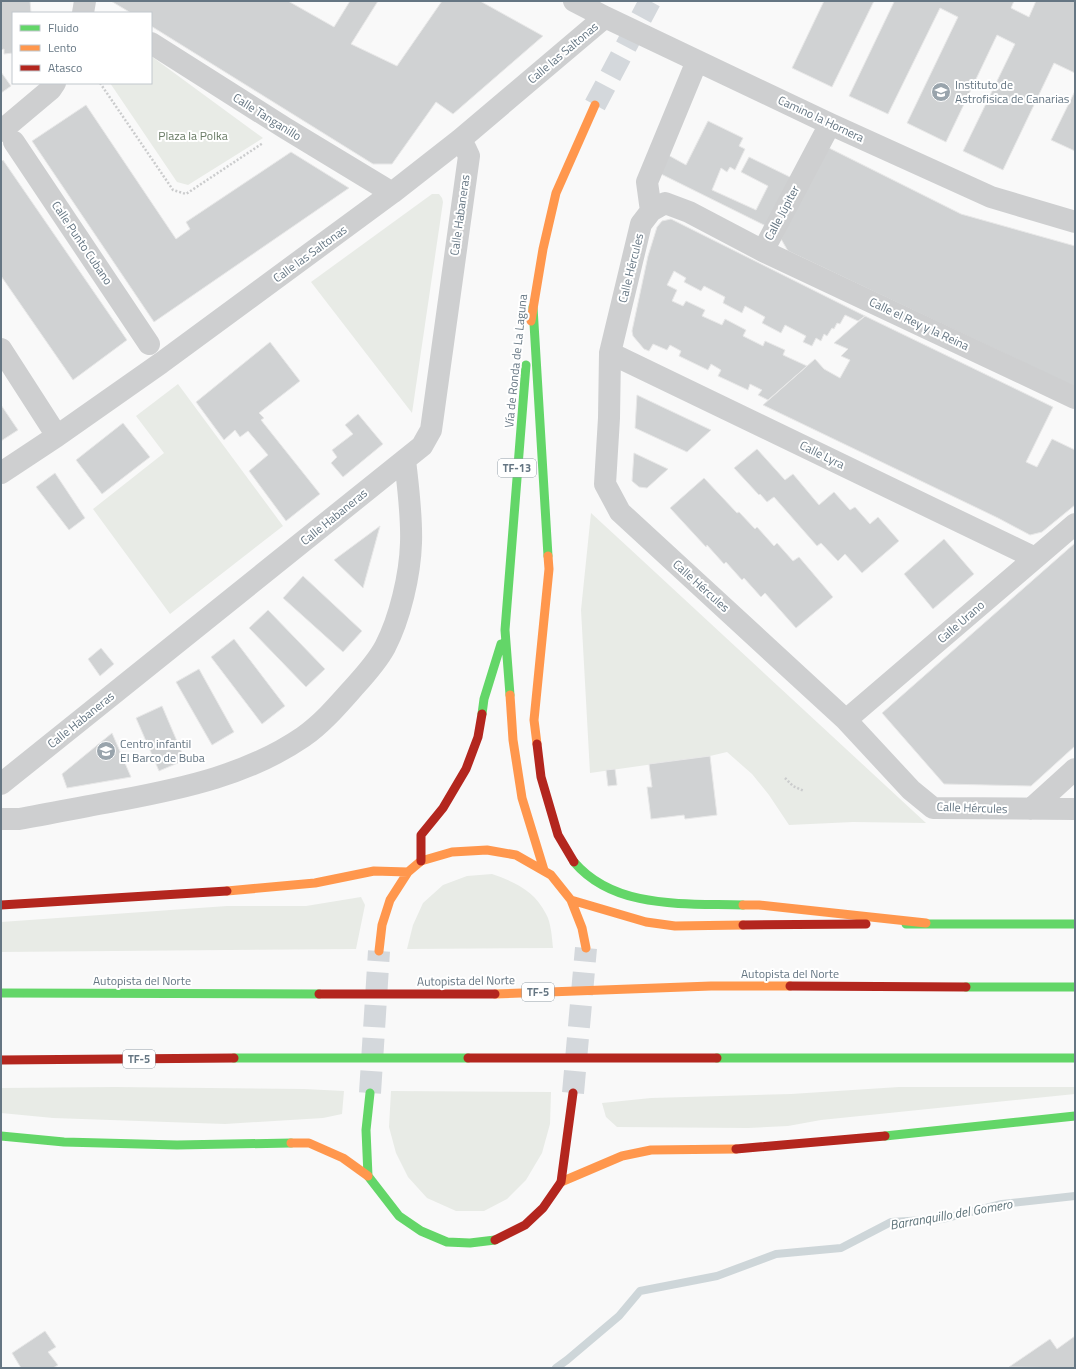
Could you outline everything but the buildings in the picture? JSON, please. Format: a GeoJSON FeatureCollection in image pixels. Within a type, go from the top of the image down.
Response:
{"type":"FeatureCollection","features":[{"type":"Feature","properties":{"kind":"main road","name":"Vía de Ronda de La Laguna"},"geometry":{"type":"LineString","coordinates":[[505,630],[523,389],[533,308],[543,249],[556,193],[594,105]]}},
{"type":"Feature","properties":{"kind":"main road"},"geometry":{"type":"LineString","coordinates":[[533,308],[549,570],[534,720],[541,777],[558,835],[575,864],[600,884],[619,893],[655,902],[759,905],[926,924]]}},
{"type":"Feature","properties":{"kind":"main road","name":"TF-13"},"geometry":{"type":"LineString","coordinates":[[421,861],[421,835],[444,808],[466,769],[478,737],[484,699],[505,630]]}},
{"type":"Feature","properties":{"kind":"main road","name":"TF-13"},"geometry":{"type":"LineString","coordinates":[[505,630],[513,740],[522,798],[544,870]]}},
{"type":"Feature","properties":{"kind":"main road"},"geometry":{"type":"LineString","coordinates":[[379,951],[382,925],[390,900],[408,872],[421,861],[452,852],[487,850],[516,855],[544,870],[550,875],[571,900],[582,928],[586,948]]}},
{"type":"Feature","properties":{"kind":"main road"},"geometry":{"type":"LineString","coordinates":[[1,905],[252,889],[315,883],[374,871],[408,872]]}},
{"type":"Feature","properties":{"kind":"main road"},"geometry":{"type":"LineString","coordinates":[[571,900],[646,922],[675,926],[1075,924]]}},
{"type":"Feature","properties":{"kind":"main road","name":"Autopista del Norte"},"geometry":{"type":"LineString","coordinates":[[1,993],[482,994],[711,986],[1075,987]]}},
{"type":"Feature","properties":{"kind":"main road","name":"TF-5"},"geometry":{"type":"LineString","coordinates":[[1,1060],[277,1058],[1075,1058]]}},
{"type":"Feature","properties":{"kind":"main road"},"geometry":{"type":"LineString","coordinates":[[368,1176],[366,1130],[370,1093]]}},
{"type":"Feature","properties":{"kind":"main road"},"geometry":{"type":"LineString","coordinates":[[1,1136],[64,1142],[177,1146],[309,1143],[343,1158],[368,1176],[399,1216],[421,1231],[448,1242],[462,1243],[495,1240],[524,1225],[543,1208],[561,1182],[573,1093]]}},
{"type":"Feature","properties":{"kind":"main road"},"geometry":{"type":"LineString","coordinates":[[561,1182],[622,1156],[650,1150],[734,1149],[836,1141],[1075,1116]]}},
{"type":"Feature","properties":{"kind":"street"},"geometry":{"type":"LineString","coordinates":[[83,12],[85,1]]}},
{"type":"Feature","properties":{"kind":"street","name":"Camino la Hornera"},"geometry":{"type":"LineString","coordinates":[[589,7],[697,61],[830,124],[991,196],[1075,222]]}},
{"type":"Feature","properties":{"kind":"street","name":"Calle las Saltonas"},"geometry":{"type":"LineString","coordinates":[[1,473],[57,436],[161,363],[392,193],[461,139],[589,7]]}},
{"type":"Feature","properties":{"kind":"street","name":"Calle Tanganillo"},"geometry":{"type":"LineString","coordinates":[[152,45],[384,188]]}},
{"type":"Feature","properties":{"kind":"street"},"geometry":{"type":"LineString","coordinates":[[650,211],[647,182],[697,61]]}},
{"type":"Feature","properties":{"kind":"street"},"geometry":{"type":"LineString","coordinates":[[7,136],[54,84]]}},
{"type":"Feature","properties":{"kind":"street","name":"Calle Júpiter"},"geometry":{"type":"LineString","coordinates":[[650,211],[665,203],[689,212],[763,250],[830,124]]}},
{"type":"Feature","properties":{"kind":"street","name":"Calle Punto Cubano"},"geometry":{"type":"LineString","coordinates":[[7,136],[149,344]]}},
{"type":"Feature","properties":{"kind":"street","name":"Calle Habaneras"},"geometry":{"type":"LineString","coordinates":[[1,784],[422,446],[431,430],[469,156],[461,139]]}},
{"type":"Feature","properties":{"kind":"street","name":"Calle Hércules"},"geometry":{"type":"LineString","coordinates":[[650,211],[641,224],[610,353],[609,418],[605,484],[620,512],[846,720],[911,790],[933,808],[1075,809]]}},
{"type":"Feature","properties":{"kind":"street","name":"Calle el Rey y la Reina"},"geometry":{"type":"LineString","coordinates":[[763,250],[1075,398]]}},
{"type":"Feature","properties":{"kind":"street"},"geometry":{"type":"LineString","coordinates":[[1,349],[57,436]]}},
{"type":"Feature","properties":{"kind":"street","name":"Calle Lyra"},"geometry":{"type":"LineString","coordinates":[[610,353],[1035,558]]}},
{"type":"Feature","properties":{"kind":"street"},"geometry":{"type":"LineString","coordinates":[[1,819],[19,819],[136,797],[186,787],[231,774],[266,759],[303,737],[332,713],[363,677],[385,647],[400,609],[406,581],[411,543],[409,497],[405,460]]}},
{"type":"Feature","properties":{"kind":"street","name":"Calle Urano"},"geometry":{"type":"LineString","coordinates":[[846,720],[1075,524]]}},
{"type":"Feature","properties":{"kind":"street"},"geometry":{"type":"LineString","coordinates":[[1031,809],[1075,770]]}},
{"type":"Feature","properties":{"kind":"path"},"geometry":{"type":"LineString","coordinates":[[101,84],[173,190],[186,194],[285,128]]}},
{"type":"Feature","properties":{"kind":"path"},"geometry":{"type":"LineString","coordinates":[[786,778],[793,786],[804,791]]}},
{"type":"Feature","properties":{"kind":"green space","name":"Plaza la Polka"},"geometry":{"type":"Polygon","coordinates":[[[152,57],[263,138],[188,185],[177,182],[111,84],[152,84],[152,57]]]}},
{"type":"Feature","properties":{"kind":"green space"},"geometry":{"type":"Polygon","coordinates":[[[432,194],[439,194],[443,202],[412,413],[311,282],[432,194]]]}},
{"type":"Feature","properties":{"kind":"green space"},"geometry":{"type":"Polygon","coordinates":[[[178,384],[283,526],[170,614],[93,509],[164,453],[136,416],[178,384]]]}},
{"type":"Feature","properties":{"kind":"green space"},"geometry":{"type":"Polygon","coordinates":[[[591,513],[926,823],[853,822],[789,825],[769,795],[752,774],[727,752],[710,756],[590,773],[581,610],[591,513]]]}},
{"type":"Feature","properties":{"kind":"green space"},"geometry":{"type":"Polygon","coordinates":[[[492,874],[509,880],[524,888],[536,899],[548,917],[553,948],[407,949],[413,925],[423,903],[443,885],[467,876],[492,874]]]}},
{"type":"Feature","properties":{"kind":"green space"},"geometry":{"type":"Polygon","coordinates":[[[361,897],[365,905],[356,949],[1,952],[1,922],[227,906],[306,906],[361,897]]]}},
{"type":"Feature","properties":{"kind":"green space"},"geometry":{"type":"Polygon","coordinates":[[[115,1087],[304,1089],[344,1091],[342,1114],[323,1118],[225,1124],[53,1118],[1,1113],[1,1088],[115,1087]]]}},
{"type":"Feature","properties":{"kind":"green space"},"geometry":{"type":"Polygon","coordinates":[[[899,1087],[1075,1087],[1075,1094],[821,1120],[788,1126],[748,1128],[617,1127],[606,1117],[602,1103],[651,1098],[791,1094],[899,1087]]]}},
{"type":"Feature","properties":{"kind":"green space"},"geometry":{"type":"Polygon","coordinates":[[[391,1091],[551,1092],[550,1124],[542,1153],[526,1180],[507,1199],[484,1211],[456,1211],[427,1198],[408,1177],[396,1153],[389,1127],[391,1091]]]}},
{"type":"Feature","properties":{"kind":"waterway","name":"Barranquillo del Gomero"},"geometry":{"type":"LineString","coordinates":[[556,1368],[619,1316],[640,1291],[717,1276],[776,1254],[841,1248],[891,1222],[942,1219],[1002,1204],[1075,1196]]}},
{"type":"Feature","properties":{"kind":"tunnel"},"geometry":{"type":"LineString","coordinates":[[595,105],[650,1]]}},
{"type":"Feature","properties":{"kind":"tunnel"},"geometry":{"type":"LineString","coordinates":[[573,1093],[586,948]]}},
{"type":"Feature","properties":{"kind":"tunnel"},"geometry":{"type":"LineString","coordinates":[[370,1093],[379,951]]}},
{"type":"Feature","properties":{"kind":"traffic: fast"},"geometry":{"type":"LineString","coordinates":[[533,307],[548,556]]}},
{"type":"Feature","properties":{"kind":"traffic: fast"},"geometry":{"type":"LineString","coordinates":[[510,695],[505,630],[526,365]]}},
{"type":"Feature","properties":{"kind":"traffic: fast"},"geometry":{"type":"LineString","coordinates":[[482,714],[484,699],[501,644]]}},
{"type":"Feature","properties":{"kind":"traffic: fast"},"geometry":{"type":"LineString","coordinates":[[574,862],[591,878],[610,889],[630,896],[652,901],[675,903],[743,905]]}},
{"type":"Feature","properties":{"kind":"traffic: fast"},"geometry":{"type":"LineString","coordinates":[[906,924],[1075,924]]}},
{"type":"Feature","properties":{"kind":"traffic: fast"},"geometry":{"type":"LineString","coordinates":[[966,987],[1075,987]]}},
{"type":"Feature","properties":{"kind":"traffic: fast"},"geometry":{"type":"LineString","coordinates":[[1,993],[319,994]]}},
{"type":"Feature","properties":{"kind":"traffic: fast"},"geometry":{"type":"LineString","coordinates":[[234,1058],[468,1058]]}},
{"type":"Feature","properties":{"kind":"traffic: fast"},"geometry":{"type":"LineString","coordinates":[[717,1058],[1075,1058]]}},
{"type":"Feature","properties":{"kind":"traffic: fast"},"geometry":{"type":"LineString","coordinates":[[370,1093],[366,1130],[368,1176],[399,1216],[421,1231],[447,1242],[470,1243],[495,1240]]}},
{"type":"Feature","properties":{"kind":"traffic: fast"},"geometry":{"type":"LineString","coordinates":[[885,1136],[1075,1116]]}},
{"type":"Feature","properties":{"kind":"traffic: fast"},"geometry":{"type":"LineString","coordinates":[[1,1136],[64,1142],[177,1145],[291,1143]]}},
{"type":"Feature","properties":{"kind":"traffic: slow"},"geometry":{"type":"LineString","coordinates":[[531,321],[543,249],[556,193],[595,105]]}},
{"type":"Feature","properties":{"kind":"traffic: slow"},"geometry":{"type":"LineString","coordinates":[[537,744],[534,720],[549,569],[548,556]]}},
{"type":"Feature","properties":{"kind":"traffic: slow"},"geometry":{"type":"LineString","coordinates":[[510,695],[513,740],[522,798],[544,870]]}},
{"type":"Feature","properties":{"kind":"traffic: slow"},"geometry":{"type":"LineString","coordinates":[[379,951],[382,925],[390,900],[408,872],[421,861],[452,852],[487,850],[516,855],[551,875],[571,900],[582,928],[586,948]]}},
{"type":"Feature","properties":{"kind":"traffic: slow"},"geometry":{"type":"LineString","coordinates":[[227,891],[315,883],[374,871],[408,872]]}},
{"type":"Feature","properties":{"kind":"traffic: slow"},"geometry":{"type":"LineString","coordinates":[[571,900],[646,922],[675,926],[743,925]]}},
{"type":"Feature","properties":{"kind":"traffic: slow"},"geometry":{"type":"LineString","coordinates":[[743,905],[759,905],[926,923]]}},
{"type":"Feature","properties":{"kind":"traffic: slow"},"geometry":{"type":"LineString","coordinates":[[495,994],[711,986],[790,986]]}},
{"type":"Feature","properties":{"kind":"traffic: slow"},"geometry":{"type":"LineString","coordinates":[[291,1143],[309,1143],[343,1158],[368,1176]]}},
{"type":"Feature","properties":{"kind":"traffic: slow"},"geometry":{"type":"LineString","coordinates":[[561,1182],[622,1156],[651,1150],[736,1149]]}},
{"type":"Feature","properties":{"kind":"traffic: jam"},"geometry":{"type":"LineString","coordinates":[[421,861],[421,835],[443,808],[466,769],[478,737],[482,714]]}},
{"type":"Feature","properties":{"kind":"traffic: jam"},"geometry":{"type":"LineString","coordinates":[[537,744],[541,777],[558,835],[574,862]]}},
{"type":"Feature","properties":{"kind":"traffic: jam"},"geometry":{"type":"LineString","coordinates":[[1,905],[227,891]]}},
{"type":"Feature","properties":{"kind":"traffic: jam"},"geometry":{"type":"LineString","coordinates":[[743,925],[866,924]]}},
{"type":"Feature","properties":{"kind":"traffic: jam"},"geometry":{"type":"LineString","coordinates":[[790,986],[966,987]]}},
{"type":"Feature","properties":{"kind":"traffic: jam"},"geometry":{"type":"LineString","coordinates":[[319,994],[495,994]]}},
{"type":"Feature","properties":{"kind":"traffic: jam"},"geometry":{"type":"LineString","coordinates":[[1,1060],[234,1058]]}},
{"type":"Feature","properties":{"kind":"traffic: jam"},"geometry":{"type":"LineString","coordinates":[[468,1058],[717,1058]]}},
{"type":"Feature","properties":{"kind":"traffic: jam"},"geometry":{"type":"LineString","coordinates":[[495,1240],[525,1225],[543,1208],[561,1182],[573,1093]]}},
{"type":"Feature","properties":{"kind":"traffic: jam"},"geometry":{"type":"LineString","coordinates":[[736,1149],[885,1136]]}},
{"type":"Feature","properties":{"kind":"place","name":"Instituto de Astrofisica de Canarias"},"geometry":{"type":"Point","coordinates":[941,92]}},
{"type":"Feature","properties":{"kind":"place","name":"Centro infantil El Barco de Buba"},"geometry":{"type":"Point","coordinates":[106,751]}}]}
